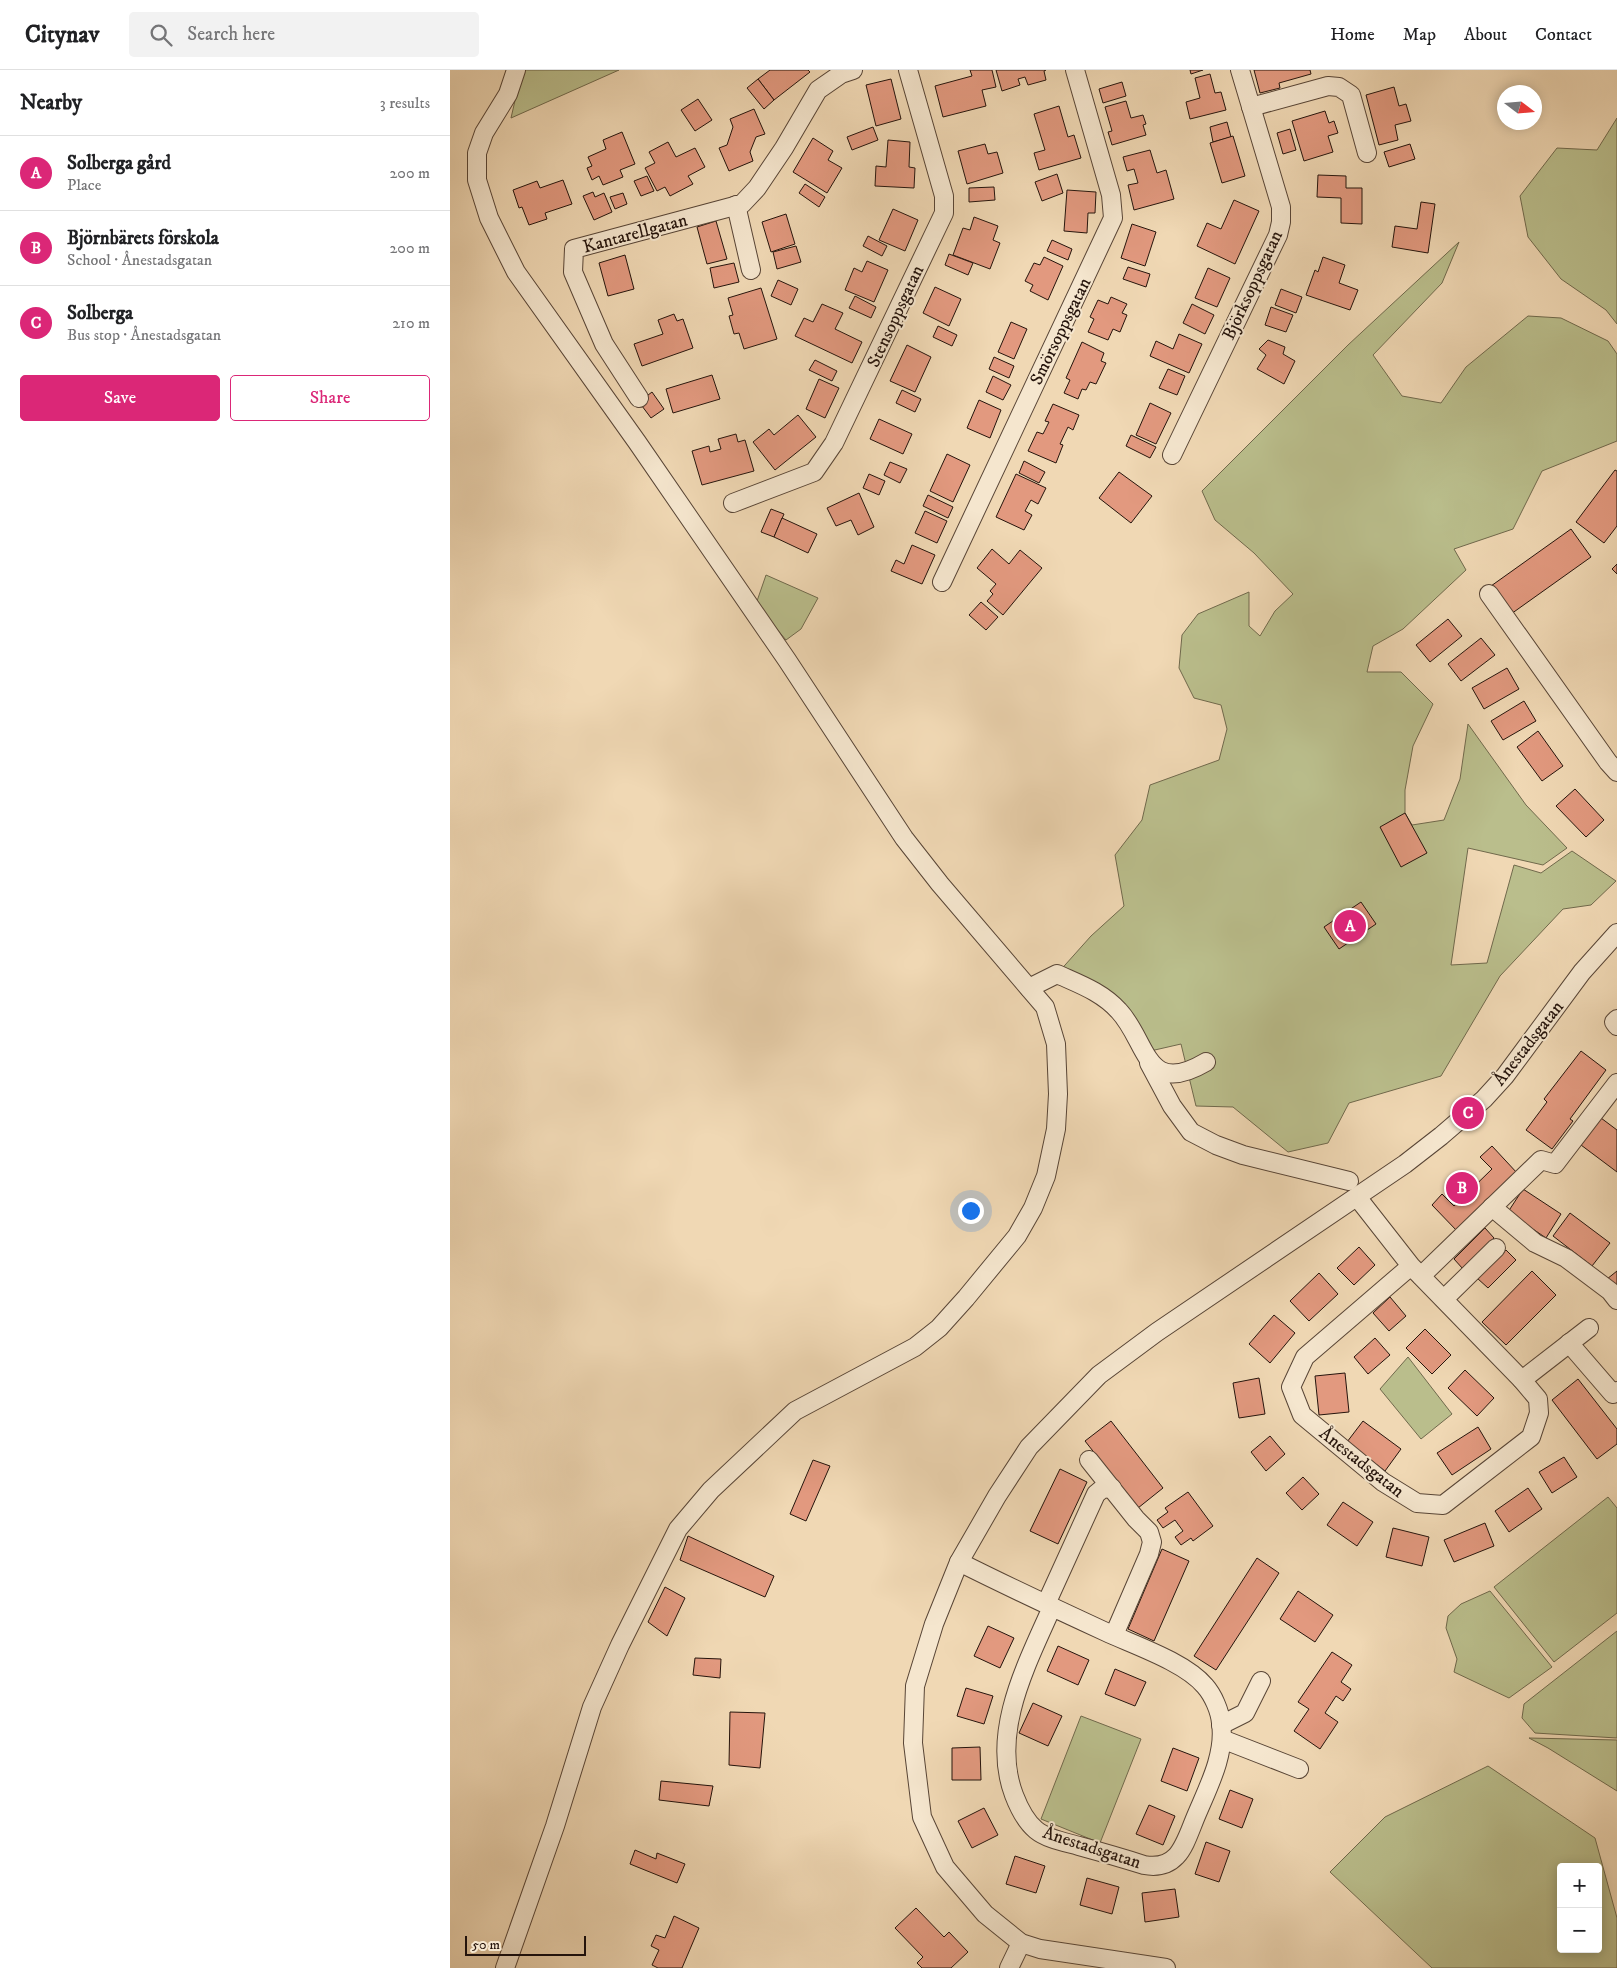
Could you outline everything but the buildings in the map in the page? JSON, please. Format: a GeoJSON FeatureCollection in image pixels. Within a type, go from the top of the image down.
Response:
{"type":"FeatureCollection","features":[{"type":"Feature","properties":{"kind":"street"},"geometry":{"type":"LineString","coordinates":[[505,1968],[555,1826],[592,1707],[620,1645],[678,1529],[711,1490],[795,1411],[915,1347],[939,1328],[966,1298],[1016,1236],[1033,1208],[1046,1176],[1056,1129],[1058,1094],[1056,1044],[1045,1007],[940,884],[904,838],[787,660],[516,272],[489,218],[477,180],[477,153],[484,133],[508,94],[516,70]]}},
{"type":"Feature","properties":{"kind":"street","name":"Kantarellgatan"},"geometry":{"type":"LineString","coordinates":[[639,398],[604,344],[573,272],[574,249],[742,204],[757,188],[784,148],[818,90],[841,74],[853,70]]}},
{"type":"Feature","properties":{"kind":"street","name":"Stensoppsgatan"},"geometry":{"type":"LineString","coordinates":[[733,502],[814,472],[834,443],[944,213],[944,196],[908,70]]}},
{"type":"Feature","properties":{"kind":"street","name":"Smörsoppsgatan"},"geometry":{"type":"LineString","coordinates":[[942,582],[1113,218],[1111,195],[1075,70]]}},
{"type":"Feature","properties":{"kind":"street","name":"Björksoppsgatan"},"geometry":{"type":"LineString","coordinates":[[1172,455],[1278,235],[1280,207],[1240,70]]}},
{"type":"Feature","properties":{"kind":"street"},"geometry":{"type":"LineString","coordinates":[[1251,107],[1328,86],[1338,87],[1351,95],[1367,153]]}},
{"type":"Feature","properties":{"kind":"street"},"geometry":{"type":"LineString","coordinates":[[736,205],[752,270]]}},
{"type":"Feature","properties":{"kind":"street"},"geometry":{"type":"LineString","coordinates":[[1489,594],[1614,763]]}},
{"type":"Feature","properties":{"kind":"street","name":"Ånestadsgatan"},"geometry":{"type":"LineString","coordinates":[[1166,1968],[1040,1949],[1021,1943],[985,1914],[945,1867],[922,1817],[913,1743],[915,1686],[934,1624],[959,1562],[997,1496],[1029,1447],[1099,1375],[1158,1332],[1357,1197],[1441,1136],[1484,1099],[1505,1076],[1582,972],[1617,933]]}},
{"type":"Feature","properties":{"kind":"street"},"geometry":{"type":"LineString","coordinates":[[1029,988],[1057,974],[1102,995],[1120,1012],[1172,1106],[1192,1132],[1216,1145],[1242,1155],[1349,1181]]}},
{"type":"Feature","properties":{"kind":"street"},"geometry":{"type":"LineString","coordinates":[[1617,1019],[1614,1022],[1617,1026]]}},
{"type":"Feature","properties":{"kind":"street"},"geometry":{"type":"LineString","coordinates":[[1149,1063],[1168,1074],[1197,1067],[1206,1062]]}},
{"type":"Feature","properties":{"kind":"street"},"geometry":{"type":"LineString","coordinates":[[1416,1271],[1492,1207],[1541,1160],[1555,1164],[1611,1102],[1617,1083]]}},
{"type":"Feature","properties":{"kind":"street","name":"Ånestadsgatan"},"geometry":{"type":"LineString","coordinates":[[1357,1197],[1416,1271],[1522,1380],[1538,1399],[1539,1413],[1536,1427],[1531,1437],[1443,1505],[1417,1503],[1382,1482],[1302,1414],[1291,1388],[1305,1357],[1416,1271]]}},
{"type":"Feature","properties":{"kind":"street"},"geometry":{"type":"LineString","coordinates":[[1492,1207],[1535,1243],[1566,1258],[1610,1292],[1617,1300]]}},
{"type":"Feature","properties":{"kind":"street"},"geometry":{"type":"LineString","coordinates":[[1444,1299],[1496,1248]]}},
{"type":"Feature","properties":{"kind":"street"},"geometry":{"type":"LineString","coordinates":[[1522,1380],[1589,1328]]}},
{"type":"Feature","properties":{"kind":"street"},"geometry":{"type":"LineString","coordinates":[[1569,1343],[1616,1395]]}},
{"type":"Feature","properties":{"kind":"street"},"geometry":{"type":"LineString","coordinates":[[1089,1460],[1149,1532],[1152,1542],[1149,1554],[1114,1635]]}},
{"type":"Feature","properties":{"kind":"street"},"geometry":{"type":"LineString","coordinates":[[1049,1606],[1096,1494],[1102,1489],[1112,1488]]}},
{"type":"Feature","properties":{"kind":"street","name":"Ånestadsgatan"},"geometry":{"type":"LineString","coordinates":[[959,1562],[1169,1661],[1205,1686],[1215,1701],[1222,1732],[1217,1762],[1186,1840],[1177,1857],[1168,1864],[1156,1867],[1144,1865],[1061,1841],[1038,1831],[1028,1823],[1019,1807],[1010,1784],[1006,1754],[1011,1712],[1021,1678],[1049,1606]]}},
{"type":"Feature","properties":{"kind":"street"},"geometry":{"type":"LineString","coordinates":[[1261,1682],[1245,1713],[1222,1732],[1299,1769]]}},
{"type":"Feature","properties":{"kind":"street"},"geometry":{"type":"LineString","coordinates":[[1009,1968],[1021,1943]]}},
{"type":"Feature","properties":{"kind":"green space"},"geometry":{"type":"Polygon","coordinates":[[[522,70],[619,70],[511,118],[522,70]]]}},
{"type":"Feature","properties":{"kind":"green space"},"geometry":{"type":"Polygon","coordinates":[[[1617,118],[1617,324],[1606,310],[1561,279],[1528,237],[1520,196],[1557,148],[1597,150],[1617,118]]]}},
{"type":"Feature","properties":{"kind":"green space"},"geometry":{"type":"Polygon","coordinates":[[[1459,242],[1442,283],[1373,355],[1402,396],[1441,403],[1466,367],[1528,316],[1561,318],[1608,341],[1617,354],[1617,441],[1542,471],[1513,529],[1454,549],[1466,570],[1403,629],[1373,646],[1367,672],[1401,672],[1433,704],[1413,746],[1405,790],[1405,813],[1412,825],[1444,820],[1460,779],[1468,724],[1526,805],[1567,848],[1543,865],[1468,848],[1451,965],[1487,963],[1514,865],[1541,873],[1572,851],[1616,881],[1591,905],[1563,909],[1500,976],[1441,1076],[1349,1103],[1328,1143],[1288,1152],[1233,1107],[1196,1106],[1181,1044],[1146,1052],[1113,1000],[1057,974],[1091,936],[1124,906],[1115,855],[1142,820],[1150,785],[1219,760],[1227,729],[1221,705],[1194,698],[1179,668],[1182,635],[1198,614],[1249,592],[1249,626],[1260,636],[1275,611],[1293,594],[1254,553],[1215,520],[1202,491],[1348,345],[1459,242]]]}},
{"type":"Feature","properties":{"kind":"green space"},"geometry":{"type":"Polygon","coordinates":[[[766,575],[818,598],[801,629],[786,640],[756,604],[766,575]]]}},
{"type":"Feature","properties":{"kind":"green space"},"geometry":{"type":"Polygon","coordinates":[[[1408,1357],[1452,1414],[1421,1439],[1380,1389],[1408,1357]]]}},
{"type":"Feature","properties":{"kind":"green space"},"geometry":{"type":"Polygon","coordinates":[[[1608,1497],[1617,1508],[1617,1613],[1554,1662],[1494,1587],[1608,1497]]]}},
{"type":"Feature","properties":{"kind":"green space"},"geometry":{"type":"Polygon","coordinates":[[[1490,1591],[1552,1667],[1509,1698],[1454,1672],[1457,1659],[1446,1628],[1448,1616],[1461,1604],[1490,1591]]]}},
{"type":"Feature","properties":{"kind":"green space"},"geometry":{"type":"Polygon","coordinates":[[[1617,1631],[1617,1738],[1535,1733],[1522,1718],[1524,1704],[1617,1631]]]}},
{"type":"Feature","properties":{"kind":"green space"},"geometry":{"type":"Polygon","coordinates":[[[1081,1716],[1141,1739],[1100,1843],[1041,1819],[1081,1716]]]}},
{"type":"Feature","properties":{"kind":"green space"},"geometry":{"type":"Polygon","coordinates":[[[1529,1738],[1617,1740],[1617,1791],[1548,1748],[1529,1738]]]}},
{"type":"Feature","properties":{"kind":"green space"},"geometry":{"type":"Polygon","coordinates":[[[1488,1766],[1595,1838],[1602,1863],[1557,1863],[1557,1953],[1602,1953],[1602,1863],[1617,1918],[1617,1968],[1432,1968],[1330,1872],[1385,1817],[1488,1766]]]}},
{"type":"Feature","properties":{"kind":"place","name":"Solberga gård"},"geometry":{"type":"Point","coordinates":[1350,926]}},
{"type":"Feature","properties":{"kind":"place","name":"Solberga"},"geometry":{"type":"Point","coordinates":[1468,1113]}},
{"type":"Feature","properties":{"kind":"place","name":"Björnbärets förskola"},"geometry":{"type":"Point","coordinates":[1462,1188]}}]}
